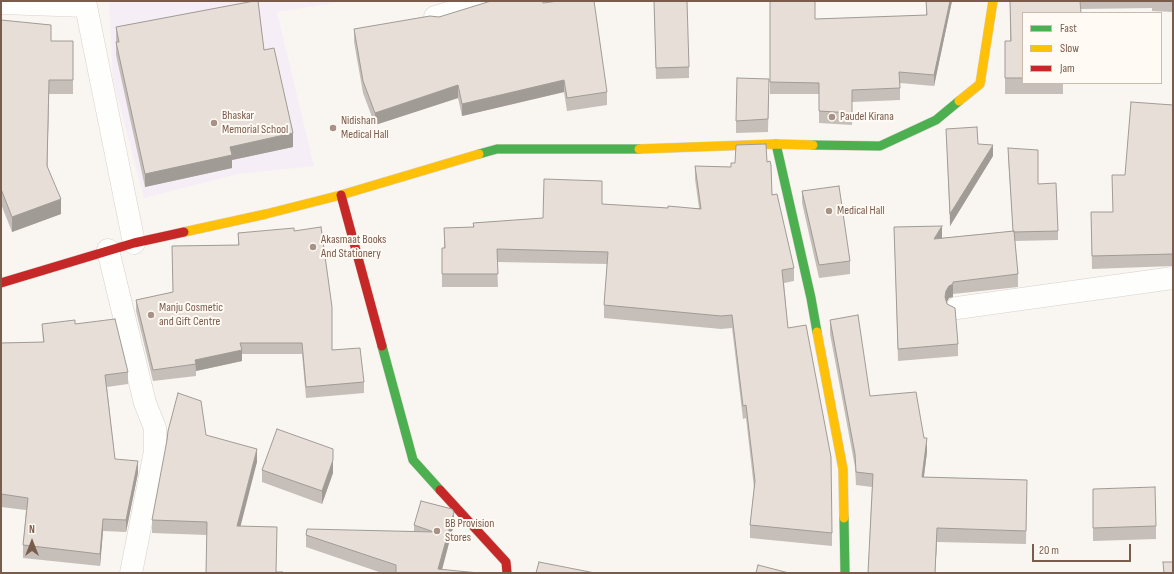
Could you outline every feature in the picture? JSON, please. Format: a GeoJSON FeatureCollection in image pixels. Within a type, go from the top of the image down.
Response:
{"type":"FeatureCollection","features":[{"type":"Feature","properties":{"kind":"street"},"geometry":{"type":"LineString","coordinates":[[435,18],[489,1]]}},
{"type":"Feature","properties":{"kind":"street"},"geometry":{"type":"LineString","coordinates":[[1,282],[134,243],[266,214],[340,195],[497,149],[650,149],[776,144],[880,146],[936,120],[980,84],[993,1]]}},
{"type":"Feature","properties":{"kind":"street"},"geometry":{"type":"LineString","coordinates":[[1,3],[86,6],[134,243]]}},
{"type":"Feature","properties":{"kind":"street"},"geometry":{"type":"LineString","coordinates":[[776,144],[811,298],[843,469],[845,573]]}},
{"type":"Feature","properties":{"kind":"street"},"geometry":{"type":"LineString","coordinates":[[340,195],[412,460],[506,562],[507,573]]}},
{"type":"Feature","properties":{"kind":"street"},"geometry":{"type":"LineString","coordinates":[[108,250],[145,403],[155,428],[155,451],[131,573]]}},
{"type":"Feature","properties":{"kind":"street"},"geometry":{"type":"LineString","coordinates":[[957,308],[1173,278]]}},
{"type":"Feature","properties":{"kind":"shaded area","name":"Bhaskar Memorial School"},"geometry":{"type":"Polygon","coordinates":[[[109,1],[347,1],[277,12],[314,166],[238,174],[144,198],[113,80],[109,1]]]}},
{"type":"Feature","properties":{"kind":"building","name":"Bhaskar Memorial School"},"geometry":{"type":"Polygon","coordinates":[[[258,1],[264,50],[274,48],[293,133],[230,147],[232,155],[145,174],[116,42],[119,42],[116,27],[258,1]]]}},
{"type":"Feature","properties":{"kind":"building"},"geometry":{"type":"Polygon","coordinates":[[[491,1],[543,1],[543,3],[558,1],[594,1],[607,92],[567,98],[564,80],[462,104],[458,85],[375,113],[363,81],[354,29],[430,16],[439,17],[491,1]]]}},
{"type":"Feature","properties":{"kind":"building"},"geometry":{"type":"Polygon","coordinates":[[[654,1],[687,1],[689,67],[656,68],[654,1]]]}},
{"type":"Feature","properties":{"kind":"building"},"geometry":{"type":"Polygon","coordinates":[[[770,1],[815,1],[815,19],[927,15],[926,1],[950,1],[934,75],[899,72],[900,88],[852,90],[852,113],[819,111],[819,83],[770,82],[770,1]]]}},
{"type":"Feature","properties":{"kind":"building"},"geometry":{"type":"Polygon","coordinates":[[[1010,1],[1080,1],[1081,12],[1022,12],[1022,78],[1005,78],[1005,41],[1011,41],[1010,1]]]}},
{"type":"Feature","properties":{"kind":"building"},"geometry":{"type":"Polygon","coordinates":[[[1,20],[51,25],[51,41],[73,41],[73,80],[49,80],[47,166],[61,199],[12,217],[1,189],[1,20]]]}},
{"type":"Feature","properties":{"kind":"building"},"geometry":{"type":"Polygon","coordinates":[[[737,78],[769,79],[768,119],[736,121],[737,78]]]}},
{"type":"Feature","properties":{"kind":"building"},"geometry":{"type":"Polygon","coordinates":[[[1131,102],[1173,105],[1173,254],[1092,256],[1091,212],[1113,212],[1112,175],[1125,175],[1131,102]]]}},
{"type":"Feature","properties":{"kind":"building"},"geometry":{"type":"Polygon","coordinates":[[[977,127],[978,144],[993,145],[950,214],[946,129],[977,127]]]}},
{"type":"Feature","properties":{"kind":"building"},"geometry":{"type":"Polygon","coordinates":[[[766,144],[767,162],[770,161],[771,165],[772,195],[777,194],[794,268],[782,270],[788,328],[806,325],[831,457],[832,533],[750,525],[755,481],[746,405],[743,406],[732,315],[721,316],[604,305],[608,252],[497,249],[498,274],[442,274],[442,248],[445,248],[444,228],[474,227],[473,223],[543,218],[544,179],[602,181],[602,204],[668,208],[668,206],[701,209],[695,166],[731,167],[731,163],[735,163],[736,145],[766,144]]]}},
{"type":"Feature","properties":{"kind":"building"},"geometry":{"type":"Polygon","coordinates":[[[1008,148],[1038,150],[1038,184],[1056,183],[1058,231],[1013,231],[1008,148]]]}},
{"type":"Feature","properties":{"kind":"building"},"geometry":{"type":"Polygon","coordinates":[[[839,186],[850,261],[819,265],[802,191],[839,186]]]}},
{"type":"Feature","properties":{"kind":"building"},"geometry":{"type":"Polygon","coordinates":[[[942,226],[934,239],[1014,231],[1018,274],[953,282],[953,284],[949,286],[946,291],[945,297],[947,304],[955,308],[958,344],[898,349],[894,227],[942,226]]]}},
{"type":"Feature","properties":{"kind":"building"},"geometry":{"type":"Polygon","coordinates":[[[321,227],[332,307],[332,350],[360,348],[364,382],[306,387],[302,343],[240,343],[242,350],[195,360],[196,364],[153,370],[136,300],[173,292],[172,246],[239,245],[238,233],[294,228],[294,231],[321,227]]]}},
{"type":"Feature","properties":{"kind":"building"},"geometry":{"type":"Polygon","coordinates":[[[858,315],[870,396],[916,392],[924,438],[927,438],[922,477],[1027,480],[1026,531],[937,528],[935,573],[868,573],[873,474],[856,472],[855,454],[830,320],[858,315]]]}},
{"type":"Feature","properties":{"kind":"building"},"geometry":{"type":"Polygon","coordinates":[[[115,319],[128,372],[105,375],[115,459],[138,461],[126,520],[103,519],[100,554],[23,545],[28,498],[1,494],[1,343],[44,342],[42,324],[75,320],[75,324],[115,319]]]}},
{"type":"Feature","properties":{"kind":"building"},"geometry":{"type":"Polygon","coordinates":[[[178,393],[201,401],[206,435],[257,449],[237,526],[277,527],[276,572],[283,573],[206,573],[207,522],[152,520],[168,431],[178,393]]]}},
{"type":"Feature","properties":{"kind":"building"},"geometry":{"type":"Polygon","coordinates":[[[277,429],[333,449],[333,460],[322,491],[262,470],[277,429]]]}},
{"type":"Feature","properties":{"kind":"building"},"geometry":{"type":"Polygon","coordinates":[[[1155,487],[1156,526],[1093,528],[1093,489],[1155,487]]]}},
{"type":"Feature","properties":{"kind":"building"},"geometry":{"type":"Polygon","coordinates":[[[421,501],[452,509],[454,512],[438,569],[479,573],[396,573],[396,565],[306,535],[307,529],[434,532],[414,525],[421,501]]]}},
{"type":"Feature","properties":{"kind":"building"},"geometry":{"type":"Polygon","coordinates":[[[539,562],[595,573],[536,573],[539,562]]]}},
{"type":"Feature","properties":{"kind":"building"},"geometry":{"type":"Polygon","coordinates":[[[1163,562],[1173,562],[1173,573],[1164,573],[1163,562]]]}},
{"type":"Feature","properties":{"kind":"building"},"geometry":{"type":"Polygon","coordinates":[[[758,565],[789,573],[756,573],[758,565]]]}},
{"type":"Feature","properties":{"kind":"traffic: fast"},"geometry":{"type":"LineString","coordinates":[[813,145],[880,146],[936,120],[959,101]]}},
{"type":"Feature","properties":{"kind":"traffic: fast"},"geometry":{"type":"LineString","coordinates":[[776,144],[811,298],[817,332]]}},
{"type":"Feature","properties":{"kind":"traffic: fast"},"geometry":{"type":"LineString","coordinates":[[479,154],[497,149],[639,149]]}},
{"type":"Feature","properties":{"kind":"traffic: fast"},"geometry":{"type":"LineString","coordinates":[[382,346],[413,460],[440,490]]}},
{"type":"Feature","properties":{"kind":"traffic: fast"},"geometry":{"type":"LineString","coordinates":[[844,518],[845,573]]}},
{"type":"Feature","properties":{"kind":"traffic: slow"},"geometry":{"type":"LineString","coordinates":[[959,101],[980,84],[993,1]]}},
{"type":"Feature","properties":{"kind":"traffic: slow"},"geometry":{"type":"LineString","coordinates":[[639,149],[776,144],[813,145]]}},
{"type":"Feature","properties":{"kind":"traffic: slow"},"geometry":{"type":"LineString","coordinates":[[184,232],[266,214],[341,195],[479,154]]}},
{"type":"Feature","properties":{"kind":"traffic: slow"},"geometry":{"type":"LineString","coordinates":[[817,332],[843,469],[844,518]]}},
{"type":"Feature","properties":{"kind":"traffic: jam"},"geometry":{"type":"LineString","coordinates":[[341,195],[382,346]]}},
{"type":"Feature","properties":{"kind":"traffic: jam"},"geometry":{"type":"LineString","coordinates":[[1,283],[134,243],[184,232]]}},
{"type":"Feature","properties":{"kind":"traffic: jam"},"geometry":{"type":"LineString","coordinates":[[440,490],[506,562],[507,573]]}},
{"type":"Feature","properties":{"kind":"place","name":"Paudel Kirana"},"geometry":{"type":"Point","coordinates":[832,117]}},
{"type":"Feature","properties":{"kind":"place","name":"Bhaskar Memorial School"},"geometry":{"type":"Point","coordinates":[214,123]}},
{"type":"Feature","properties":{"kind":"place","name":"Nidishan Medical Hall"},"geometry":{"type":"Point","coordinates":[333,128]}},
{"type":"Feature","properties":{"kind":"place","name":"Medical Hall"},"geometry":{"type":"Point","coordinates":[829,211]}},
{"type":"Feature","properties":{"kind":"place","name":"Akasmaat Books And Stationery"},"geometry":{"type":"Point","coordinates":[313,247]}},
{"type":"Feature","properties":{"kind":"place","name":"Manju Cosmetic and Gift Centre"},"geometry":{"type":"Point","coordinates":[151,315]}},
{"type":"Feature","properties":{"kind":"place","name":"BB Provision Stores"},"geometry":{"type":"Point","coordinates":[437,531]}}]}
